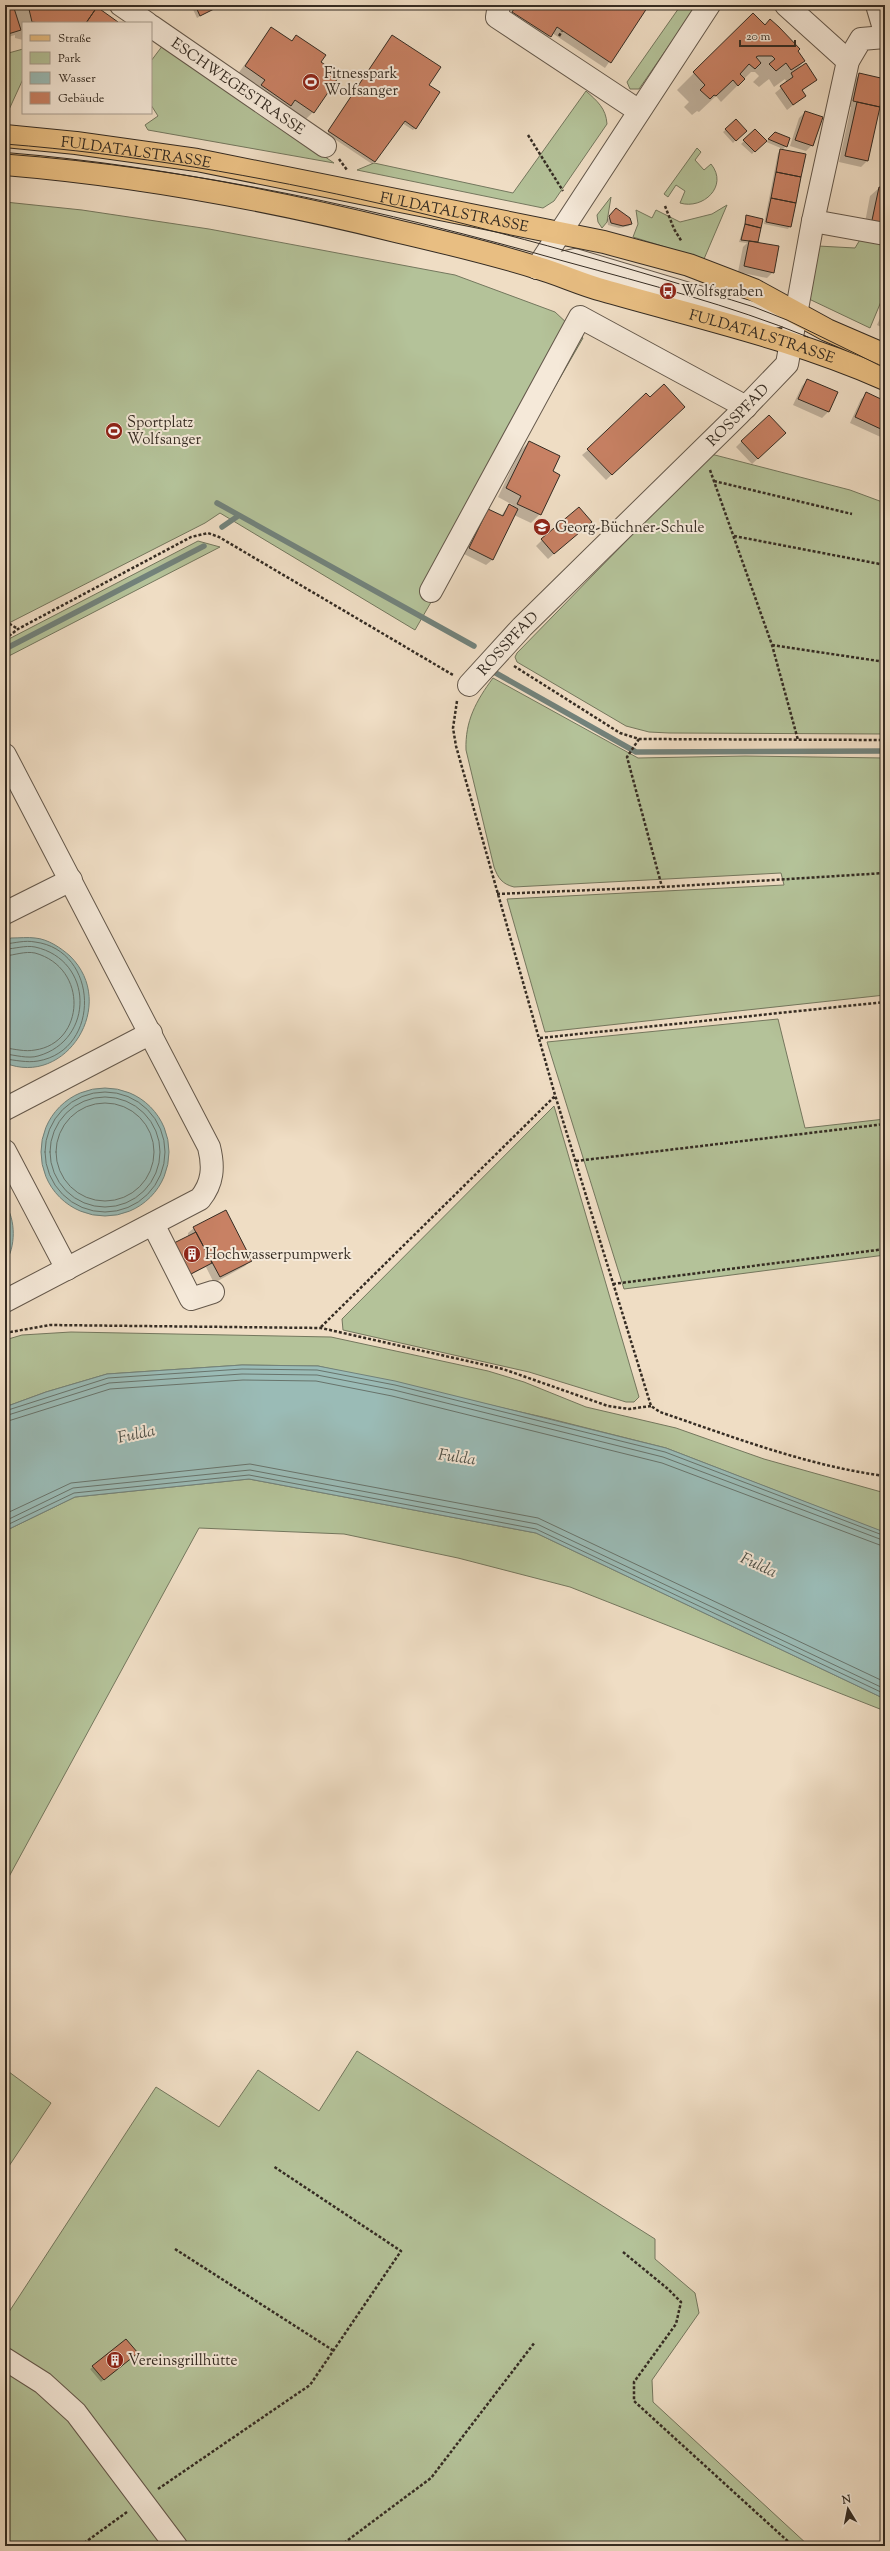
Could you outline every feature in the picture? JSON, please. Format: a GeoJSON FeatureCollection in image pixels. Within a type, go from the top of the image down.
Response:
{"type":"FeatureCollection","features":[{"type":"Feature","properties":{"kind":"main road","name":"FULDATALSTRASSE"},"geometry":{"type":"LineString","coordinates":[[5,136],[76,143],[197,160],[560,232],[688,265],[754,290],[797,312],[827,330],[885,355]]}},
{"type":"Feature","properties":{"kind":"main road","name":"FULDATALSTRASSE"},"geometry":{"type":"LineString","coordinates":[[5,164],[104,174],[251,198],[344,218],[537,268],[590,287],[791,344],[885,379]]}},
{"type":"Feature","properties":{"kind":"street"},"geometry":{"type":"LineString","coordinates":[[121,5],[146,22]]}},
{"type":"Feature","properties":{"kind":"street"},"geometry":{"type":"LineString","coordinates":[[499,5],[497,17],[639,111]]}},
{"type":"Feature","properties":{"kind":"street"},"geometry":{"type":"LineString","coordinates":[[537,268],[709,5]]}},
{"type":"Feature","properties":{"kind":"street"},"geometry":{"type":"LineString","coordinates":[[786,5],[848,61]]}},
{"type":"Feature","properties":{"kind":"street"},"geometry":{"type":"LineString","coordinates":[[877,5],[885,32]]}},
{"type":"Feature","properties":{"kind":"street","name":"ESCHWEGESTRASSE"},"geometry":{"type":"LineString","coordinates":[[152,27],[325,146]]}},
{"type":"Feature","properties":{"kind":"street","name":"ROSSPFAD"},"geometry":{"type":"LineString","coordinates":[[469,684],[527,621],[746,407],[787,364],[813,221],[848,61],[861,39],[885,37]]}},
{"type":"Feature","properties":{"kind":"street"},"geometry":{"type":"LineString","coordinates":[[813,221],[885,234]]}},
{"type":"Feature","properties":{"kind":"street"},"geometry":{"type":"LineString","coordinates":[[560,232],[575,260]]}},
{"type":"Feature","properties":{"kind":"street"},"geometry":{"type":"LineString","coordinates":[[537,268],[575,260],[769,318],[797,312]]}},
{"type":"Feature","properties":{"kind":"street"},"geometry":{"type":"LineString","coordinates":[[431,591],[580,317],[746,407]]}},
{"type":"Feature","properties":{"kind":"street"},"geometry":{"type":"LineString","coordinates":[[769,318],[791,344]]}},
{"type":"Feature","properties":{"kind":"street"},"geometry":{"type":"LineString","coordinates":[[5,755],[151,1033],[209,1147],[213,1162],[210,1187],[200,1199],[5,1301]]}},
{"type":"Feature","properties":{"kind":"street"},"geometry":{"type":"LineString","coordinates":[[5,913],[71,880]]}},
{"type":"Feature","properties":{"kind":"street"},"geometry":{"type":"LineString","coordinates":[[5,1109],[151,1033]]}},
{"type":"Feature","properties":{"kind":"street"},"geometry":{"type":"LineString","coordinates":[[5,1151],[67,1269]]}},
{"type":"Feature","properties":{"kind":"street"},"geometry":{"type":"LineString","coordinates":[[153,1224],[191,1299],[213,1292]]}},
{"type":"Feature","properties":{"kind":"street"},"geometry":{"type":"LineString","coordinates":[[5,2359],[43,2383],[76,2414],[176,2546]]}},
{"type":"Feature","properties":{"kind":"path"},"geometry":{"type":"LineString","coordinates":[[528,135],[565,193]]}},
{"type":"Feature","properties":{"kind":"path"},"geometry":{"type":"LineString","coordinates":[[665,206],[674,230],[686,248]]}},
{"type":"Feature","properties":{"kind":"path"},"geometry":{"type":"LineString","coordinates":[[703,449],[772,645],[798,740]]}},
{"type":"Feature","properties":{"kind":"path"},"geometry":{"type":"LineString","coordinates":[[714,481],[852,514]]}},
{"type":"Feature","properties":{"kind":"path"},"geometry":{"type":"LineString","coordinates":[[5,639],[18,628],[192,537],[208,533],[219,537],[469,684],[458,697],[454,712],[453,728],[456,746],[555,1095],[651,1406],[660,1412],[768,1449],[863,1473],[885,1476]]}},
{"type":"Feature","properties":{"kind":"path"},"geometry":{"type":"LineString","coordinates":[[733,535],[885,565]]}},
{"type":"Feature","properties":{"kind":"path"},"geometry":{"type":"LineString","coordinates":[[5,621],[18,628]]}},
{"type":"Feature","properties":{"kind":"path"},"geometry":{"type":"LineString","coordinates":[[772,645],[885,662]]}},
{"type":"Feature","properties":{"kind":"path"},"geometry":{"type":"LineString","coordinates":[[496,655],[620,733],[639,739],[885,740]]}},
{"type":"Feature","properties":{"kind":"path"},"geometry":{"type":"LineString","coordinates":[[639,739],[627,757],[662,887]]}},
{"type":"Feature","properties":{"kind":"path"},"geometry":{"type":"LineString","coordinates":[[497,894],[662,887],[885,873]]}},
{"type":"Feature","properties":{"kind":"path"},"geometry":{"type":"LineString","coordinates":[[540,1038],[885,1002]]}},
{"type":"Feature","properties":{"kind":"path"},"geometry":{"type":"LineString","coordinates":[[321,1328],[555,1095]]}},
{"type":"Feature","properties":{"kind":"path"},"geometry":{"type":"LineString","coordinates":[[576,1161],[885,1124]]}},
{"type":"Feature","properties":{"kind":"path"},"geometry":{"type":"LineString","coordinates":[[613,1284],[885,1249]]}},
{"type":"Feature","properties":{"kind":"path"},"geometry":{"type":"LineString","coordinates":[[5,1333],[50,1325],[321,1328],[503,1369],[608,1406],[629,1409],[651,1406]]}},
{"type":"Feature","properties":{"kind":"path"},"geometry":{"type":"LineString","coordinates":[[80,2546],[142,2500],[310,2385],[400,2251],[273,2166]]}},
{"type":"Feature","properties":{"kind":"path"},"geometry":{"type":"LineString","coordinates":[[175,2249],[334,2351]]}},
{"type":"Feature","properties":{"kind":"path"},"geometry":{"type":"LineString","coordinates":[[623,2252],[668,2289],[681,2302],[676,2324],[634,2382],[634,2401],[793,2546]]}},
{"type":"Feature","properties":{"kind":"path"},"geometry":{"type":"LineString","coordinates":[[340,2546],[432,2478],[534,2342]]}},
{"type":"Feature","properties":{"kind":"green space"},"geometry":{"type":"Polygon","coordinates":[[[681,5],[697,5],[639,89],[630,89],[627,82],[681,5]]]}},
{"type":"Feature","properties":{"kind":"green space"},"geometry":{"type":"Polygon","coordinates":[[[163,45],[334,163],[148,130],[145,125],[158,116],[152,107],[152,60],[163,45]]]}},
{"type":"Feature","properties":{"kind":"green space"},"geometry":{"type":"Polygon","coordinates":[[[22,49],[22,81],[7,114],[5,114],[5,54],[22,49]]]}},
{"type":"Feature","properties":{"kind":"green space"},"geometry":{"type":"Polygon","coordinates":[[[586,91],[603,109],[607,124],[554,201],[543,208],[357,170],[374,163],[513,193],[586,91]]]}},
{"type":"Feature","properties":{"kind":"green space"},"geometry":{"type":"Polygon","coordinates":[[[697,148],[701,152],[695,160],[704,170],[711,164],[716,172],[717,180],[715,188],[705,200],[689,204],[680,203],[685,191],[676,185],[668,197],[664,194],[697,148]]]}},
{"type":"Feature","properties":{"kind":"green space"},"geometry":{"type":"Polygon","coordinates":[[[611,197],[607,222],[602,228],[598,222],[597,215],[611,197]]]}},
{"type":"Feature","properties":{"kind":"green space"},"geometry":{"type":"Polygon","coordinates":[[[5,202],[82,210],[209,229],[455,275],[555,312],[583,338],[415,630],[220,513],[205,523],[5,625],[5,202]]]}},
{"type":"Feature","properties":{"kind":"green space"},"geometry":{"type":"Polygon","coordinates":[[[727,205],[704,259],[633,237],[638,224],[636,210],[652,218],[656,210],[680,222],[712,214],[727,205]]]}},
{"type":"Feature","properties":{"kind":"green space"},"geometry":{"type":"Polygon","coordinates":[[[864,233],[885,238],[885,292],[870,328],[809,299],[818,246],[855,248],[864,233]]]}},
{"type":"Feature","properties":{"kind":"green space"},"geometry":{"type":"Polygon","coordinates":[[[711,454],[850,490],[885,503],[885,734],[649,732],[626,726],[517,662],[515,657],[517,653],[711,454]]]}},
{"type":"Feature","properties":{"kind":"green space"},"geometry":{"type":"Polygon","coordinates":[[[198,541],[220,547],[5,658],[5,641],[198,541]]]}},
{"type":"Feature","properties":{"kind":"green space"},"geometry":{"type":"Polygon","coordinates":[[[493,678],[638,758],[745,756],[885,758],[885,995],[545,1032],[507,899],[784,885],[781,873],[514,887],[503,882],[494,867],[466,750],[467,730],[473,712],[481,695],[493,678]]]}},
{"type":"Feature","properties":{"kind":"green space"},"geometry":{"type":"Polygon","coordinates":[[[778,1019],[805,1128],[885,1119],[885,1255],[624,1289],[547,1042],[778,1019]]]}},
{"type":"Feature","properties":{"kind":"green space"},"geometry":{"type":"Polygon","coordinates":[[[554,1106],[639,1397],[634,1402],[626,1402],[529,1372],[343,1330],[342,1319],[554,1106]]]}},
{"type":"Feature","properties":{"kind":"green space"},"geometry":{"type":"Polygon","coordinates":[[[71,1332],[331,1337],[488,1371],[524,1382],[586,1407],[676,1428],[764,1459],[885,1493],[885,1533],[666,1448],[547,1418],[318,1366],[242,1365],[107,1374],[46,1392],[5,1407],[5,1340],[22,1335],[71,1332]]]}},
{"type":"Feature","properties":{"kind":"green space"},"geometry":{"type":"Polygon","coordinates":[[[249,1479],[536,1533],[885,1699],[885,1711],[570,1587],[458,1558],[344,1534],[199,1528],[5,1884],[5,1531],[75,1497],[249,1479]]]}},
{"type":"Feature","properties":{"kind":"green space"},"geometry":{"type":"Polygon","coordinates":[[[357,2051],[655,2239],[655,2259],[695,2293],[699,2313],[652,2380],[653,2402],[809,2546],[5,2546],[5,2318],[156,2087],[219,2127],[258,2070],[319,2111],[357,2051]]]}},
{"type":"Feature","properties":{"kind":"green space"},"geometry":{"type":"Polygon","coordinates":[[[5,2069],[51,2103],[5,2172],[5,2069]]]}},
{"type":"Feature","properties":{"kind":"water"},"geometry":{"type":"Polygon","coordinates":[[[11,938],[35,938],[54,944],[70,956],[84,975],[89,996],[87,1018],[79,1037],[65,1053],[48,1064],[27,1068],[5,1063],[5,941],[11,938]]]}},
{"type":"Feature","properties":{"kind":"water"},"geometry":{"type":"Polygon","coordinates":[[[111,1088],[135,1095],[146,1102],[155,1111],[164,1127],[168,1139],[168,1165],[162,1182],[155,1193],[146,1202],[135,1209],[118,1215],[99,1216],[75,1209],[64,1202],[55,1193],[48,1182],[42,1165],[41,1146],[48,1122],[55,1111],[64,1102],[75,1095],[92,1089],[111,1088]]]}},
{"type":"Feature","properties":{"kind":"water"},"geometry":{"type":"Polygon","coordinates":[[[5,1204],[9,1210],[13,1225],[13,1242],[9,1257],[5,1263],[5,1204]]]}},
{"type":"Feature","properties":{"kind":"water","name":"Fulda"},"geometry":{"type":"Polygon","coordinates":[[[242,1365],[318,1366],[395,1381],[666,1448],[885,1533],[885,1699],[536,1533],[249,1479],[75,1497],[5,1531],[5,1407],[46,1392],[107,1374],[242,1365]]]}},
{"type":"Feature","properties":{"kind":"building"},"geometry":{"type":"Polygon","coordinates":[[[5,5],[13,5],[21,30],[5,35],[5,5]]]}},
{"type":"Feature","properties":{"kind":"building"},"geometry":{"type":"Polygon","coordinates":[[[28,5],[94,5],[97,7],[87,22],[32,22],[28,5]]]}},
{"type":"Feature","properties":{"kind":"building"},"geometry":{"type":"Polygon","coordinates":[[[195,5],[217,5],[218,7],[200,16],[195,5]]]}},
{"type":"Feature","properties":{"kind":"building"},"geometry":{"type":"Polygon","coordinates":[[[517,5],[649,5],[611,63],[557,27],[551,37],[512,12],[517,5]]]}},
{"type":"Feature","properties":{"kind":"building"},"geometry":{"type":"Polygon","coordinates":[[[97,7],[118,22],[87,22],[97,7]]]}},
{"type":"Feature","properties":{"kind":"building"},"geometry":{"type":"Polygon","coordinates":[[[753,13],[765,25],[770,19],[779,27],[800,49],[798,51],[805,61],[791,70],[786,63],[776,71],[769,64],[775,59],[772,56],[758,56],[756,57],[761,63],[755,69],[749,64],[740,74],[745,79],[738,86],[733,80],[716,96],[714,95],[710,99],[700,90],[705,85],[693,72],[753,13]]]}},
{"type":"Feature","properties":{"kind":"building"},"geometry":{"type":"Polygon","coordinates":[[[271,27],[292,41],[296,35],[326,55],[321,62],[340,75],[314,113],[295,100],[291,106],[261,85],[265,80],[245,66],[271,27]]]}},
{"type":"Feature","properties":{"kind":"building"},"geometry":{"type":"Polygon","coordinates":[[[392,35],[441,67],[429,85],[440,92],[416,129],[405,121],[375,162],[328,131],[392,35]]]}},
{"type":"Feature","properties":{"kind":"building"},"geometry":{"type":"Polygon","coordinates":[[[806,63],[817,80],[802,90],[806,96],[793,105],[780,86],[793,77],[791,73],[806,63]]]}},
{"type":"Feature","properties":{"kind":"building"},"geometry":{"type":"Polygon","coordinates":[[[859,73],[885,79],[880,107],[853,101],[859,73]]]}},
{"type":"Feature","properties":{"kind":"building"},"geometry":{"type":"Polygon","coordinates":[[[857,102],[880,107],[868,161],[845,156],[857,102]]]}},
{"type":"Feature","properties":{"kind":"building"},"geometry":{"type":"Polygon","coordinates":[[[805,111],[823,117],[813,146],[795,140],[805,111]]]}},
{"type":"Feature","properties":{"kind":"building"},"geometry":{"type":"Polygon","coordinates":[[[736,119],[747,131],[736,141],[725,129],[736,119]]]}},
{"type":"Feature","properties":{"kind":"building"},"geometry":{"type":"Polygon","coordinates":[[[755,129],[767,141],[755,152],[743,140],[755,129]]]}},
{"type":"Feature","properties":{"kind":"building"},"geometry":{"type":"Polygon","coordinates":[[[775,132],[790,138],[787,147],[768,139],[775,132]]]}},
{"type":"Feature","properties":{"kind":"building"},"geometry":{"type":"Polygon","coordinates":[[[780,149],[806,154],[801,177],[776,172],[780,149]]]}},
{"type":"Feature","properties":{"kind":"building"},"geometry":{"type":"Polygon","coordinates":[[[776,172],[801,177],[796,203],[771,198],[776,172]]]}},
{"type":"Feature","properties":{"kind":"building"},"geometry":{"type":"Polygon","coordinates":[[[879,187],[885,188],[885,227],[871,225],[879,187]]]}},
{"type":"Feature","properties":{"kind":"building"},"geometry":{"type":"Polygon","coordinates":[[[771,198],[796,203],[791,227],[766,222],[771,198]]]}},
{"type":"Feature","properties":{"kind":"building"},"geometry":{"type":"Polygon","coordinates":[[[616,208],[630,218],[632,224],[623,226],[611,223],[609,216],[616,208]]]}},
{"type":"Feature","properties":{"kind":"building"},"geometry":{"type":"Polygon","coordinates":[[[746,215],[763,219],[761,228],[745,224],[746,215]]]}},
{"type":"Feature","properties":{"kind":"building"},"geometry":{"type":"Polygon","coordinates":[[[745,224],[761,228],[758,242],[741,240],[745,224]]]}},
{"type":"Feature","properties":{"kind":"building"},"geometry":{"type":"Polygon","coordinates":[[[749,241],[779,246],[774,273],[744,266],[749,241]]]}},
{"type":"Feature","properties":{"kind":"building"},"geometry":{"type":"Polygon","coordinates":[[[807,379],[838,392],[829,412],[798,399],[807,379]]]}},
{"type":"Feature","properties":{"kind":"building"},"geometry":{"type":"Polygon","coordinates":[[[664,384],[685,407],[612,475],[587,449],[646,393],[650,397],[664,384]]]}},
{"type":"Feature","properties":{"kind":"building"},"geometry":{"type":"Polygon","coordinates":[[[866,392],[885,401],[885,431],[855,417],[866,392]]]}},
{"type":"Feature","properties":{"kind":"building"},"geometry":{"type":"Polygon","coordinates":[[[769,415],[786,433],[758,459],[741,441],[769,415]]]}},
{"type":"Feature","properties":{"kind":"building"},"geometry":{"type":"Polygon","coordinates":[[[529,441],[560,456],[553,471],[560,475],[541,515],[517,504],[521,496],[506,488],[529,441]]]}},
{"type":"Feature","properties":{"kind":"building"},"geometry":{"type":"Polygon","coordinates":[[[509,504],[518,509],[493,560],[469,548],[488,509],[503,516],[509,504]]]}},
{"type":"Feature","properties":{"kind":"building"},"geometry":{"type":"Polygon","coordinates":[[[579,507],[592,522],[554,554],[541,539],[579,507]]]}},
{"type":"Feature","properties":{"kind":"building"},"geometry":{"type":"Polygon","coordinates":[[[226,1210],[252,1261],[220,1277],[193,1227],[226,1210]]]}},
{"type":"Feature","properties":{"kind":"building","name":"Hochwasserpumpwerk"},"geometry":{"type":"Polygon","coordinates":[[[196,1232],[212,1263],[189,1275],[172,1244],[196,1232]]]}},
{"type":"Feature","properties":{"kind":"building","name":"Vereinsgrillhütte"},"geometry":{"type":"Polygon","coordinates":[[[126,2339],[138,2353],[104,2380],[92,2366],[126,2339]]]}},
{"type":"Feature","properties":{"kind":"waterway"},"geometry":{"type":"LineString","coordinates":[[217,503],[474,646]]}},
{"type":"Feature","properties":{"kind":"waterway"},"geometry":{"type":"LineString","coordinates":[[222,527],[238,516]]}},
{"type":"Feature","properties":{"kind":"waterway"},"geometry":{"type":"LineString","coordinates":[[5,649],[204,546]]}},
{"type":"Feature","properties":{"kind":"waterway"},"geometry":{"type":"LineString","coordinates":[[494,672],[636,752],[885,751]]}},
{"type":"Feature","properties":{"kind":"tram line"},"geometry":{"type":"LineString","coordinates":[[5,144],[100,154],[195,167],[290,184],[384,204],[478,227],[571,252],[754,307],[787,320],[885,368]]}},
{"type":"Feature","properties":{"kind":"tram line"},"geometry":{"type":"LineString","coordinates":[[5,154],[147,169],[288,194],[358,209],[498,243],[658,287],[719,305],[779,325],[808,337]]}},
{"type":"Feature","properties":{"kind":"place","name":"Fitnesspark Wolfsanger"},"geometry":{"type":"Point","coordinates":[311,82]}},
{"type":"Feature","properties":{"kind":"place","name":"Wolfsgraben"},"geometry":{"type":"Point","coordinates":[668,291]}},
{"type":"Feature","properties":{"kind":"place","name":"Sportplatz Wolfsanger"},"geometry":{"type":"Point","coordinates":[114,431]}},
{"type":"Feature","properties":{"kind":"place","name":"Georg-Büchner-Schule"},"geometry":{"type":"Point","coordinates":[542,527]}},
{"type":"Feature","properties":{"kind":"place","name":"Hochwasserpumpwerk"},"geometry":{"type":"Point","coordinates":[192,1254]}},
{"type":"Feature","properties":{"kind":"place","name":"Vereinsgrillhütte"},"geometry":{"type":"Point","coordinates":[115,2360]}}]}
